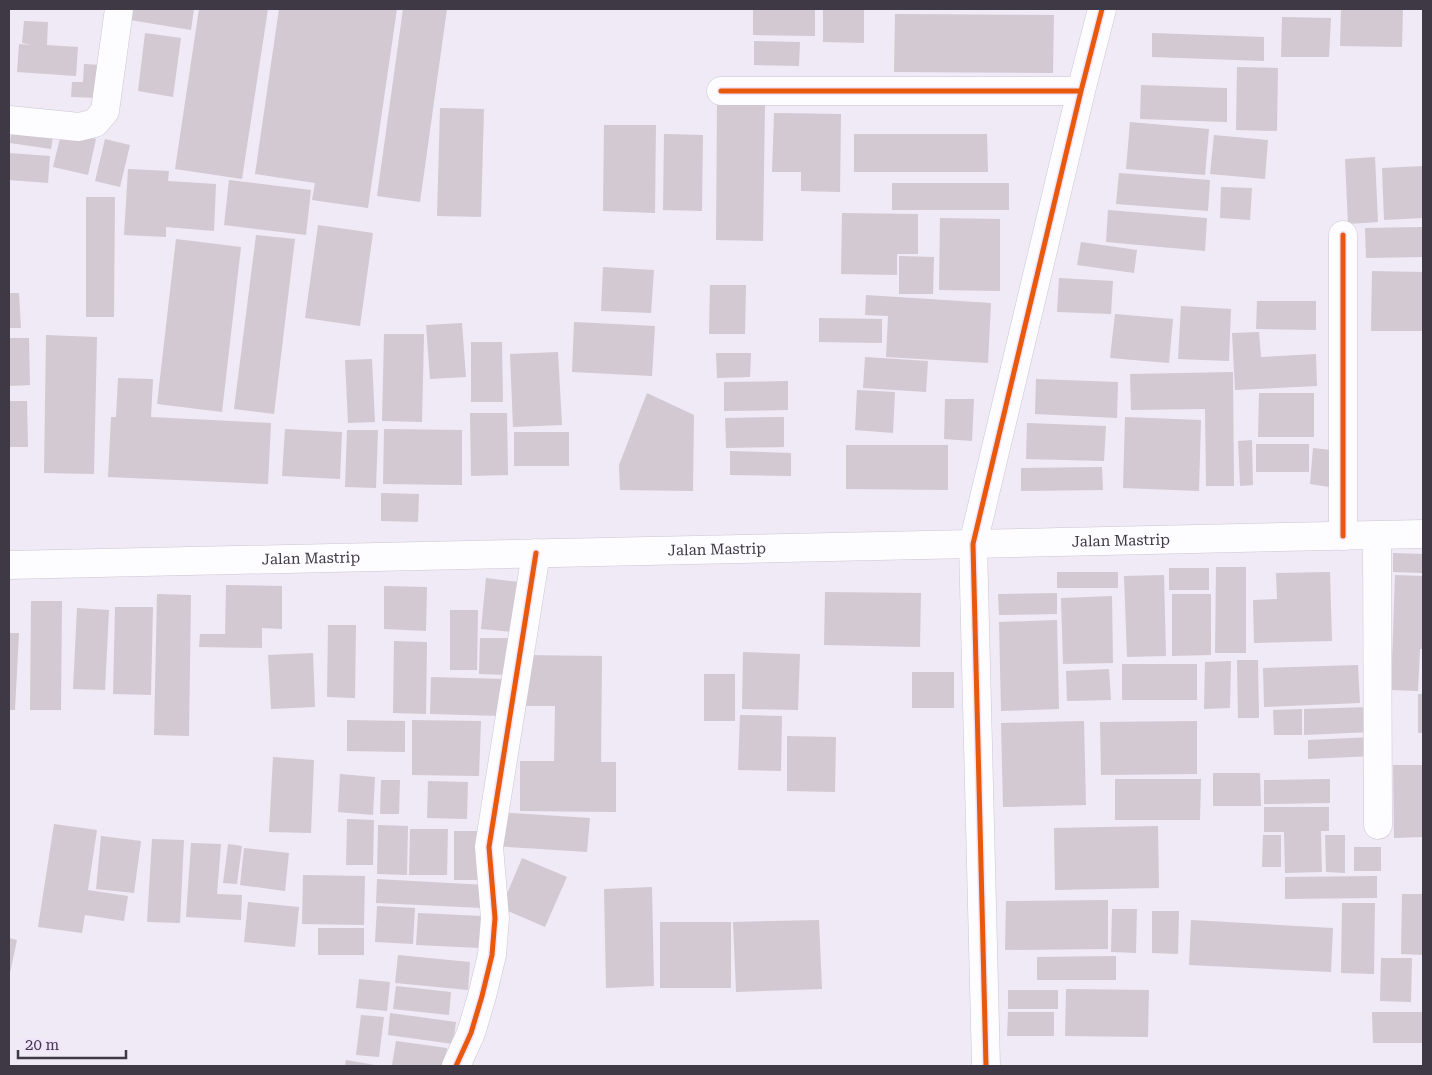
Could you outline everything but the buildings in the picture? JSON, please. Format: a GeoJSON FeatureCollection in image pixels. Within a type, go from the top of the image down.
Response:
{"type":"FeatureCollection","features":[{"type":"Feature","properties":{"kind":"street"},"geometry":{"type":"LineString","coordinates":[[9,120],[79,127],[96,123],[105,111],[119,9]]}},
{"type":"Feature","properties":{"kind":"street"},"geometry":{"type":"LineString","coordinates":[[986,1066],[973,544],[1102,9]]}},
{"type":"Feature","properties":{"kind":"street"},"geometry":{"type":"LineString","coordinates":[[721,90],[1081,91]]}},
{"type":"Feature","properties":{"kind":"street"},"geometry":{"type":"LineString","coordinates":[[1343,235],[1343,536]]}},
{"type":"Feature","properties":{"kind":"street","name":"Jalan Mastrip"},"geometry":{"type":"LineString","coordinates":[[9,565],[1423,534]]}},
{"type":"Feature","properties":{"kind":"street"},"geometry":{"type":"LineString","coordinates":[[1378,536],[1378,825]]}},
{"type":"Feature","properties":{"kind":"street"},"geometry":{"type":"LineString","coordinates":[[456,1066],[471,1033],[492,955],[495,918],[489,847],[536,553]]}},
{"type":"Feature","properties":{"kind":"cycle path"},"geometry":{"type":"LineString","coordinates":[[986,1066],[973,544],[1102,9]]}},
{"type":"Feature","properties":{"kind":"cycle path"},"geometry":{"type":"LineString","coordinates":[[721,91],[1081,91]]}},
{"type":"Feature","properties":{"kind":"cycle path"},"geometry":{"type":"LineString","coordinates":[[1343,235],[1343,536]]}},
{"type":"Feature","properties":{"kind":"cycle path"},"geometry":{"type":"LineString","coordinates":[[456,1066],[471,1033],[492,955],[495,918],[489,847],[536,553]]}}]}
